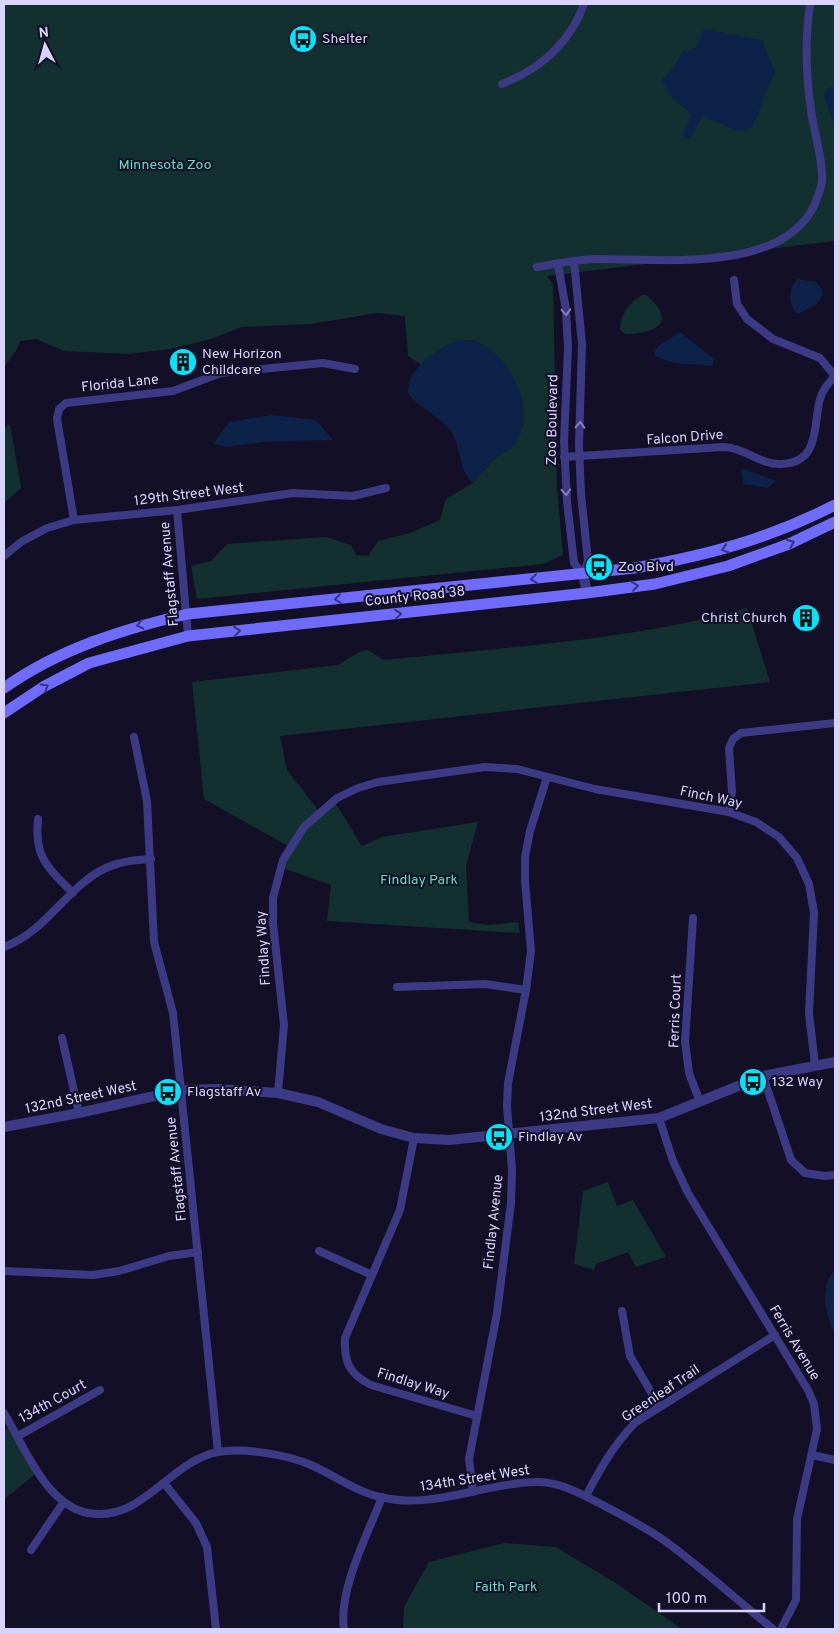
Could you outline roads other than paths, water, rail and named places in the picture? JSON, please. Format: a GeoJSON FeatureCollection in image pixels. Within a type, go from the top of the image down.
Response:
{"type":"FeatureCollection","features":[{"type":"Feature","properties":{"kind":"main road"},"geometry":{"type":"LineString","coordinates":[[4,688],[70,650],[128,628],[188,614],[635,568],[700,556],[768,536],[835,505]]}},
{"type":"Feature","properties":{"kind":"main road","name":"County Road 38"},"geometry":{"type":"LineString","coordinates":[[4,713],[43,687],[89,663],[188,636],[655,584],[728,566],[789,544],[835,522]]}},
{"type":"Feature","properties":{"kind":"street"},"geometry":{"type":"LineString","coordinates":[[502,84],[535,68],[559,48],[575,25],[584,4]]}},
{"type":"Feature","properties":{"kind":"street"},"geometry":{"type":"LineString","coordinates":[[536,267],[593,259],[682,261],[723,256],[779,243],[796,230],[810,213],[822,183],[821,162],[811,110],[809,82],[807,37],[810,4]]}},
{"type":"Feature","properties":{"kind":"street"},"geometry":{"type":"LineString","coordinates":[[574,261],[582,349],[581,494],[588,561],[583,574]]}},
{"type":"Feature","properties":{"kind":"street","name":"Zoo Boulevard"},"geometry":{"type":"LineString","coordinates":[[558,264],[566,310],[568,347],[564,457],[574,563],[583,574],[587,593]]}},
{"type":"Feature","properties":{"kind":"street"},"geometry":{"type":"LineString","coordinates":[[734,280],[737,304],[747,319],[773,339],[820,358],[835,376]]}},
{"type":"Feature","properties":{"kind":"street","name":"Florida Lane"},"geometry":{"type":"LineString","coordinates":[[74,520],[57,419],[59,409],[66,403],[173,391],[221,373],[323,363],[355,369]]}},
{"type":"Feature","properties":{"kind":"street","name":"Falcon Drive"},"geometry":{"type":"LineString","coordinates":[[564,457],[722,447],[738,449],[769,463],[788,463],[804,455],[812,446],[816,435],[820,398],[829,382],[835,376]]}},
{"type":"Feature","properties":{"kind":"street","name":"129th Street West"},"geometry":{"type":"LineString","coordinates":[[4,556],[21,542],[48,528],[74,520],[177,510],[293,494],[353,496],[386,488]]}},
{"type":"Feature","properties":{"kind":"street","name":"Flagstaff Avenue"},"geometry":{"type":"LineString","coordinates":[[177,510],[188,614],[188,636]]}},
{"type":"Feature","properties":{"kind":"street"},"geometry":{"type":"LineString","coordinates":[[729,812],[732,792],[729,748],[733,739],[741,733],[835,723]]}},
{"type":"Feature","properties":{"kind":"street","name":"Flagstaff Avenue"},"geometry":{"type":"LineString","coordinates":[[134,738],[147,801],[154,942],[173,1012],[218,1452]]}},
{"type":"Feature","properties":{"kind":"street","name":"Findlay Way"},"geometry":{"type":"LineString","coordinates":[[278,1093],[284,1025],[273,924],[273,898],[283,860],[304,827],[338,798],[358,788],[378,782],[485,767],[517,769],[547,777]]}},
{"type":"Feature","properties":{"kind":"street","name":"Finch Way"},"geometry":{"type":"LineString","coordinates":[[547,777],[595,790],[729,812],[756,822],[779,837],[797,858],[809,884],[814,913],[809,1013],[814,1066]]}},
{"type":"Feature","properties":{"kind":"street","name":"Findlay Avenue"},"geometry":{"type":"LineString","coordinates":[[473,1492],[469,1459],[497,1312],[511,1203],[512,1170],[508,1083],[526,990],[531,952],[524,881],[525,857],[530,831],[547,777]]}},
{"type":"Feature","properties":{"kind":"street"},"geometry":{"type":"LineString","coordinates":[[38,819],[36,839],[38,847],[46,863],[73,893]]}},
{"type":"Feature","properties":{"kind":"street"},"geometry":{"type":"LineString","coordinates":[[4,947],[13,944],[39,926],[90,878],[109,867],[129,861],[150,859]]}},
{"type":"Feature","properties":{"kind":"street","name":"Ferris Court"},"geometry":{"type":"LineString","coordinates":[[693,918],[685,1042],[689,1073],[700,1102]]}},
{"type":"Feature","properties":{"kind":"street"},"geometry":{"type":"LineString","coordinates":[[397,987],[486,984],[526,990]]}},
{"type":"Feature","properties":{"kind":"street"},"geometry":{"type":"LineString","coordinates":[[62,1038],[79,1114]]}},
{"type":"Feature","properties":{"kind":"street","name":"132nd Street West"},"geometry":{"type":"LineString","coordinates":[[4,1127],[79,1114],[181,1090],[218,1089],[278,1093],[318,1102],[381,1129],[414,1138],[450,1140],[659,1118],[763,1076],[835,1062]]}},
{"type":"Feature","properties":{"kind":"street"},"geometry":{"type":"LineString","coordinates":[[763,1076],[791,1160],[805,1173],[825,1176],[835,1175]]}},
{"type":"Feature","properties":{"kind":"street","name":"Ferris Avenue"},"geometry":{"type":"LineString","coordinates":[[659,1118],[673,1161],[688,1193],[775,1335],[814,1404],[817,1429],[801,1494],[797,1519],[796,1600],[781,1629]]}},
{"type":"Feature","properties":{"kind":"street","name":"Findlay Way"},"geometry":{"type":"LineString","coordinates":[[414,1138],[400,1210],[345,1338],[344,1355],[352,1371],[360,1380],[371,1385],[477,1416]]}},
{"type":"Feature","properties":{"kind":"street"},"geometry":{"type":"LineString","coordinates":[[320,1251],[372,1275]]}},
{"type":"Feature","properties":{"kind":"street"},"geometry":{"type":"LineString","coordinates":[[4,1271],[93,1276],[119,1271],[169,1256],[198,1252]]}},
{"type":"Feature","properties":{"kind":"street"},"geometry":{"type":"LineString","coordinates":[[622,1312],[630,1356],[659,1406]]}},
{"type":"Feature","properties":{"kind":"street","name":"Greenleaf Trail"},"geometry":{"type":"LineString","coordinates":[[586,1496],[618,1440],[636,1422],[775,1335]]}},
{"type":"Feature","properties":{"kind":"street","name":"134th Court"},"geometry":{"type":"LineString","coordinates":[[18,1436],[100,1390]]}},
{"type":"Feature","properties":{"kind":"street","name":"134th Street West"},"geometry":{"type":"LineString","coordinates":[[4,1413],[46,1485],[63,1503],[88,1513],[114,1513],[136,1504],[191,1461],[218,1452],[238,1451],[291,1458],[310,1465],[361,1490],[382,1497],[422,1501],[538,1482],[563,1486],[586,1496],[665,1541],[773,1629]]}},
{"type":"Feature","properties":{"kind":"street"},"geometry":{"type":"LineString","coordinates":[[812,1455],[835,1460]]}},
{"type":"Feature","properties":{"kind":"street"},"geometry":{"type":"LineString","coordinates":[[164,1483],[196,1522],[207,1547],[216,1629]]}},
{"type":"Feature","properties":{"kind":"street"},"geometry":{"type":"LineString","coordinates":[[344,1629],[343,1620],[348,1585],[382,1497]]}},
{"type":"Feature","properties":{"kind":"street"},"geometry":{"type":"LineString","coordinates":[[31,1550],[63,1503]]}},
{"type":"Feature","properties":{"kind":"water"},"geometry":{"type":"Polygon","coordinates":[[[704,29],[762,40],[775,71],[752,128],[737,131],[703,116],[690,139],[682,137],[692,115],[671,97],[662,80],[672,69],[683,51],[695,48],[704,29]]]}},
{"type":"Feature","properties":{"kind":"water"},"geometry":{"type":"Polygon","coordinates":[[[835,87],[835,125],[824,98],[825,90],[835,87]]]}},
{"type":"Feature","properties":{"kind":"water"},"geometry":{"type":"Polygon","coordinates":[[[797,279],[816,282],[823,291],[817,303],[798,314],[792,307],[790,297],[792,287],[797,279]]]}},
{"type":"Feature","properties":{"kind":"water"},"geometry":{"type":"Polygon","coordinates":[[[680,332],[714,359],[712,366],[674,363],[656,357],[654,353],[658,346],[680,332]]]}},
{"type":"Feature","properties":{"kind":"water"},"geometry":{"type":"Polygon","coordinates":[[[458,340],[480,343],[503,361],[512,374],[523,402],[524,417],[521,431],[515,444],[493,460],[473,483],[462,466],[452,433],[408,393],[409,384],[413,376],[425,360],[450,343],[458,340]]]}},
{"type":"Feature","properties":{"kind":"water"},"geometry":{"type":"Polygon","coordinates":[[[272,415],[316,420],[333,440],[262,442],[227,447],[213,444],[229,422],[272,415]]]}},
{"type":"Feature","properties":{"kind":"water"},"geometry":{"type":"Polygon","coordinates":[[[741,468],[776,481],[768,488],[743,484],[741,468]]]}},
{"type":"Feature","properties":{"kind":"water"},"geometry":{"type":"Polygon","coordinates":[[[835,1270],[835,1332],[828,1318],[825,1300],[827,1283],[835,1270]]]}},
{"type":"Feature","properties":{"kind":"place","name":"Shelter"},"geometry":{"type":"Point","coordinates":[303,39]}},
{"type":"Feature","properties":{"kind":"place","name":"New Horizon Childcare"},"geometry":{"type":"Point","coordinates":[183,362]}},
{"type":"Feature","properties":{"kind":"place","name":"Zoo Blvd"},"geometry":{"type":"Point","coordinates":[599,567]}},
{"type":"Feature","properties":{"kind":"place","name":"Christ Church"},"geometry":{"type":"Point","coordinates":[806,618]}},
{"type":"Feature","properties":{"kind":"place","name":"132 Way"},"geometry":{"type":"Point","coordinates":[753,1082]}},
{"type":"Feature","properties":{"kind":"place","name":"Flagstaff Av"},"geometry":{"type":"Point","coordinates":[168,1092]}},
{"type":"Feature","properties":{"kind":"place","name":"Findlay Av"},"geometry":{"type":"Point","coordinates":[499,1137]}},
{"type":"Feature","properties":{"kind":"park label","name":"Minnesota Zoo"},"geometry":{"type":"Point","coordinates":[165,165]}},
{"type":"Feature","properties":{"kind":"park label","name":"Findlay Park"},"geometry":{"type":"Point","coordinates":[419,880]}},
{"type":"Feature","properties":{"kind":"park label","name":"Faith Park"},"geometry":{"type":"Point","coordinates":[506,1587]}}]}
